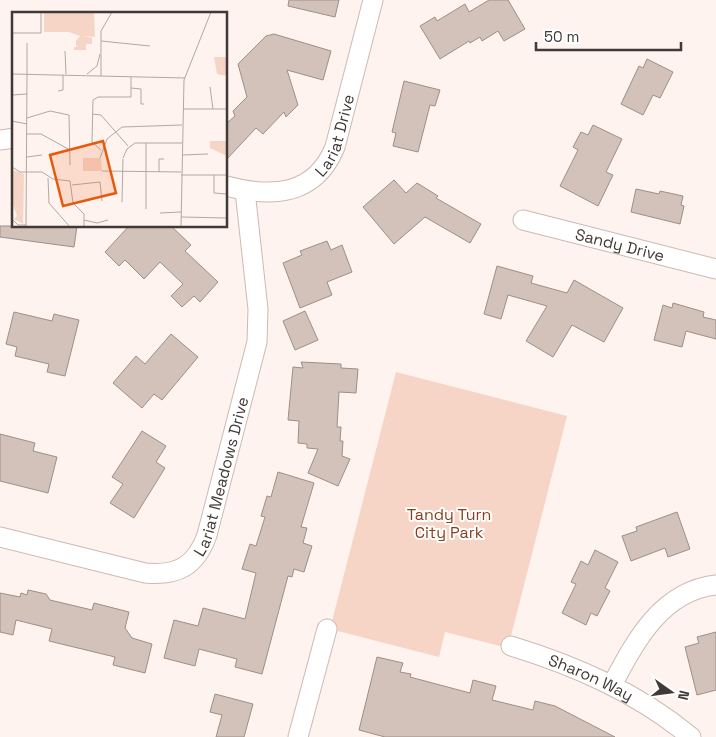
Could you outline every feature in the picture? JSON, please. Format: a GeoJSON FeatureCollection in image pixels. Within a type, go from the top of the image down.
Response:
{"type":"FeatureCollection","features":[{"type":"Feature","properties":{"kind":"street","name":"Lariat Drive"},"geometry":{"type":"LineString","coordinates":[[228,187],[260,193],[288,191],[312,178],[323,168],[330,158],[373,0]]}},
{"type":"Feature","properties":{"kind":"street","name":"Lariat Meadows Drive"},"geometry":{"type":"LineString","coordinates":[[0,537],[128,569],[160,574],[187,566],[202,549],[257,342],[258,309],[245,191]]}},
{"type":"Feature","properties":{"kind":"street","name":"Sandy Drive"},"geometry":{"type":"LineString","coordinates":[[523,220],[716,269]]}},
{"type":"Feature","properties":{"kind":"street"},"geometry":{"type":"LineString","coordinates":[[612,684],[632,646],[657,615],[685,594],[701,587],[716,585]]}},
{"type":"Feature","properties":{"kind":"street"},"geometry":{"type":"LineString","coordinates":[[298,737],[327,629]]}},
{"type":"Feature","properties":{"kind":"street","name":"Sharon Way"},"geometry":{"type":"LineString","coordinates":[[511,646],[569,664],[612,684],[668,719],[691,737]]}},
{"type":"Feature","properties":{"kind":"green space","name":"Tandy Turn City Park"},"geometry":{"type":"Polygon","coordinates":[[[396,372],[567,416],[508,648],[445,632],[439,657],[330,629],[396,372]]]}},
{"type":"Feature","properties":{"kind":"building"},"geometry":{"type":"Polygon","coordinates":[[[289,0],[339,0],[335,17],[288,6],[289,0]]]}},
{"type":"Feature","properties":{"kind":"building"},"geometry":{"type":"Polygon","coordinates":[[[489,0],[508,0],[525,29],[504,41],[498,31],[482,41],[480,37],[470,43],[469,41],[440,59],[420,26],[435,17],[437,21],[465,4],[469,12],[489,0]]]}},
{"type":"Feature","properties":{"kind":"building"},"geometry":{"type":"Polygon","coordinates":[[[274,34],[331,51],[323,80],[287,70],[298,105],[286,117],[284,112],[263,134],[256,128],[228,158],[228,122],[235,116],[233,111],[247,97],[238,64],[266,36],[274,34]]]}},
{"type":"Feature","properties":{"kind":"building"},"geometry":{"type":"Polygon","coordinates":[[[647,59],[673,72],[660,98],[653,95],[643,115],[621,104],[639,66],[643,68],[647,59]]]}},
{"type":"Feature","properties":{"kind":"building"},"geometry":{"type":"Polygon","coordinates":[[[404,81],[440,90],[435,106],[430,105],[418,152],[393,146],[396,133],[392,132],[404,81]]]}},
{"type":"Feature","properties":{"kind":"building"},"geometry":{"type":"Polygon","coordinates":[[[593,125],[622,139],[606,172],[613,175],[598,206],[560,186],[578,150],[573,147],[581,132],[588,135],[593,125]]]}},
{"type":"Feature","properties":{"kind":"building"},"geometry":{"type":"Polygon","coordinates":[[[394,180],[406,193],[417,183],[438,196],[436,198],[481,224],[470,243],[425,217],[394,244],[363,207],[394,180]]]}},
{"type":"Feature","properties":{"kind":"building"},"geometry":{"type":"Polygon","coordinates":[[[636,189],[659,194],[660,191],[683,196],[681,205],[684,206],[680,224],[631,212],[636,189]]]}},
{"type":"Feature","properties":{"kind":"building"},"geometry":{"type":"Polygon","coordinates":[[[0,226],[12,226],[12,228],[77,228],[74,247],[0,237],[0,226]]]}},
{"type":"Feature","properties":{"kind":"building"},"geometry":{"type":"Polygon","coordinates":[[[127,228],[173,228],[191,245],[185,251],[218,282],[200,302],[194,296],[182,307],[171,296],[183,284],[160,262],[144,279],[125,260],[119,266],[105,252],[127,228]]]}},
{"type":"Feature","properties":{"kind":"building"},"geometry":{"type":"Polygon","coordinates":[[[327,241],[331,250],[342,245],[352,272],[327,282],[332,295],[300,308],[283,263],[302,255],[300,251],[327,241]]]}},
{"type":"Feature","properties":{"kind":"building"},"geometry":{"type":"Polygon","coordinates":[[[497,266],[533,276],[531,283],[567,293],[574,280],[623,308],[604,342],[572,325],[553,357],[526,341],[547,306],[508,295],[501,319],[484,314],[497,266]]]}},
{"type":"Feature","properties":{"kind":"building"},"geometry":{"type":"Polygon","coordinates":[[[673,303],[704,312],[703,317],[716,320],[716,339],[686,331],[682,347],[654,340],[663,305],[672,308],[673,303]]]}},
{"type":"Feature","properties":{"kind":"building"},"geometry":{"type":"Polygon","coordinates":[[[305,311],[318,340],[295,350],[283,321],[305,311]]]}},
{"type":"Feature","properties":{"kind":"building"},"geometry":{"type":"Polygon","coordinates":[[[14,312],[52,321],[54,314],[79,320],[65,376],[47,372],[49,364],[15,356],[17,347],[6,344],[14,312]]]}},
{"type":"Feature","properties":{"kind":"building"},"geometry":{"type":"Polygon","coordinates":[[[171,334],[198,357],[162,400],[154,394],[142,408],[113,383],[136,356],[145,364],[171,334]]]}},
{"type":"Feature","properties":{"kind":"building"},"geometry":{"type":"Polygon","coordinates":[[[301,362],[341,364],[341,368],[358,369],[356,393],[339,392],[337,427],[341,427],[340,441],[343,441],[342,456],[350,459],[338,486],[308,473],[318,449],[307,448],[307,444],[298,443],[299,421],[288,420],[293,367],[303,368],[301,362]]]}},
{"type":"Feature","properties":{"kind":"building"},"geometry":{"type":"Polygon","coordinates":[[[142,431],[166,446],[156,462],[165,468],[134,518],[110,503],[123,484],[112,477],[142,431]]]}},
{"type":"Feature","properties":{"kind":"building"},"geometry":{"type":"Polygon","coordinates":[[[0,434],[35,443],[33,451],[57,457],[48,493],[0,481],[0,434]]]}},
{"type":"Feature","properties":{"kind":"building"},"geometry":{"type":"Polygon","coordinates":[[[278,472],[314,483],[301,527],[307,528],[303,543],[312,546],[304,572],[294,569],[292,577],[288,576],[262,674],[235,667],[237,659],[199,649],[195,666],[164,658],[174,620],[198,626],[203,608],[245,619],[256,573],[242,569],[250,544],[256,546],[265,517],[261,516],[267,496],[271,497],[278,472]]]}},
{"type":"Feature","properties":{"kind":"building"},"geometry":{"type":"Polygon","coordinates":[[[677,512],[690,549],[668,557],[665,548],[631,561],[622,536],[637,531],[636,527],[677,512]]]}},
{"type":"Feature","properties":{"kind":"building"},"geometry":{"type":"Polygon","coordinates":[[[595,550],[618,562],[605,588],[610,591],[597,616],[591,613],[586,625],[562,613],[576,584],[571,582],[581,561],[588,565],[595,550]]]}},
{"type":"Feature","properties":{"kind":"building"},"geometry":{"type":"Polygon","coordinates":[[[28,590],[46,594],[50,600],[92,610],[94,603],[129,612],[125,628],[132,638],[152,644],[145,673],[113,665],[115,657],[49,641],[52,629],[16,620],[13,635],[0,632],[0,593],[20,597],[21,593],[27,595],[28,590]]]}},
{"type":"Feature","properties":{"kind":"building"},"geometry":{"type":"Polygon","coordinates":[[[716,632],[716,690],[697,695],[685,647],[699,643],[697,637],[716,632]]]}},
{"type":"Feature","properties":{"kind":"building"},"geometry":{"type":"Polygon","coordinates":[[[377,657],[403,663],[400,672],[411,674],[410,677],[470,693],[473,680],[496,686],[492,700],[533,710],[535,701],[555,706],[615,737],[385,737],[359,730],[377,657]]]}},
{"type":"Feature","properties":{"kind":"building"},"geometry":{"type":"Polygon","coordinates":[[[215,694],[253,704],[244,737],[216,737],[222,715],[210,712],[215,694]]]}}]}
